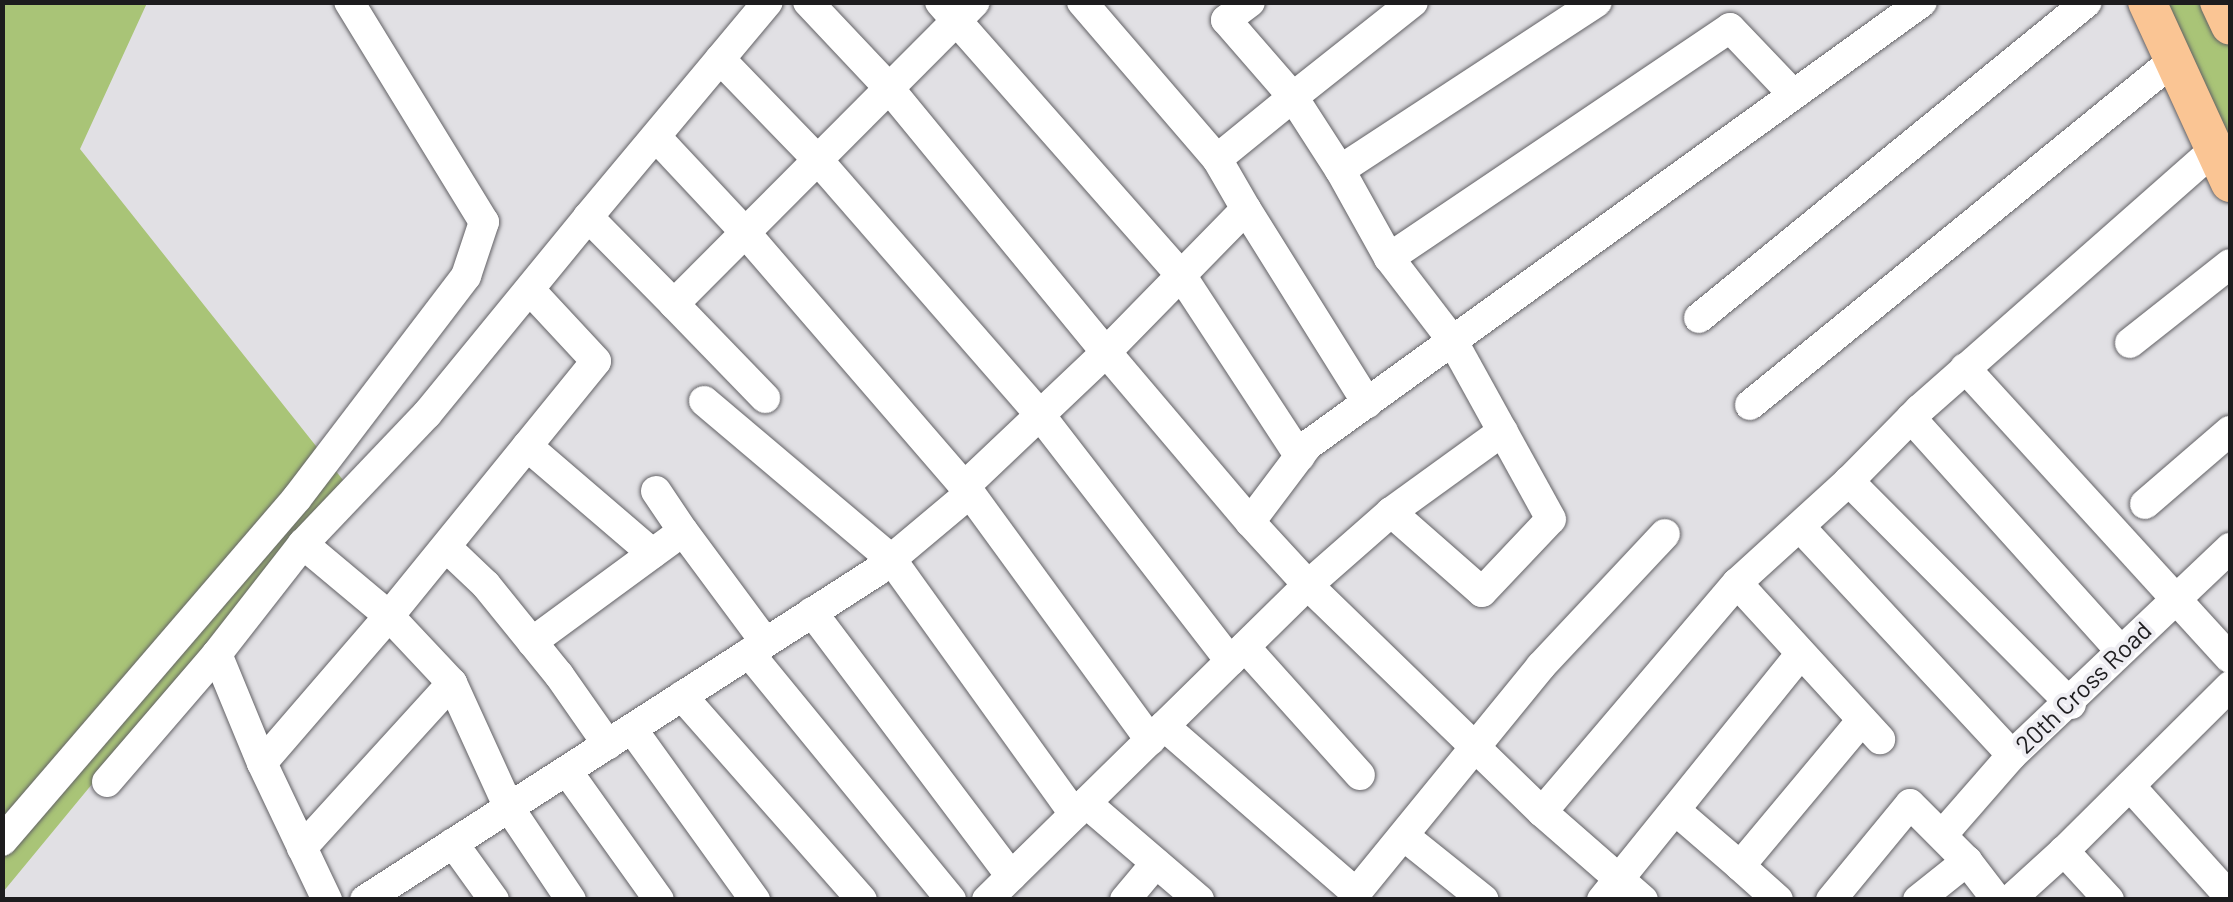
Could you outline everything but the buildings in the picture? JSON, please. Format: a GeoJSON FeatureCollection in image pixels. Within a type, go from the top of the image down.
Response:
{"type":"FeatureCollection","features":[{"type":"Feature","properties":{"kind":"main road"},"geometry":{"type":"LineString","coordinates":[[2147,2],[2230,183]]}},
{"type":"Feature","properties":{"kind":"main road"},"geometry":{"type":"LineString","coordinates":[[2219,2],[2230,26]]}},
{"type":"Feature","properties":{"kind":"street"},"geometry":{"type":"LineString","coordinates":[[2,841],[297,498],[466,276],[484,222],[349,2]]}},
{"type":"Feature","properties":{"kind":"street"},"geometry":{"type":"LineString","coordinates":[[107,782],[217,654],[303,544],[426,414],[768,2]]}},
{"type":"Feature","properties":{"kind":"street"},"geometry":{"type":"LineString","coordinates":[[808,2],[888,87],[1106,352],[1308,585],[1542,812],[1611,888],[1643,900]]}},
{"type":"Feature","properties":{"kind":"street"},"geometry":{"type":"LineString","coordinates":[[1082,2],[1217,159],[1367,403]]}},
{"type":"Feature","properties":{"kind":"street"},"geometry":{"type":"LineString","coordinates":[[1340,170],[1597,2]]}},
{"type":"Feature","properties":{"kind":"street"},"geometry":{"type":"LineString","coordinates":[[1250,522],[1308,445],[1922,2]]}},
{"type":"Feature","properties":{"kind":"street"},"geometry":{"type":"LineString","coordinates":[[1699,318],[2087,2]]}},
{"type":"Feature","properties":{"kind":"street"},"geometry":{"type":"LineString","coordinates":[[1217,159],[1412,3]]}},
{"type":"Feature","properties":{"kind":"street"},"geometry":{"type":"LineString","coordinates":[[1230,8],[1340,170],[1389,258],[1452,340],[1551,520],[1482,592],[1391,512]]}},
{"type":"Feature","properties":{"kind":"street"},"geometry":{"type":"LineString","coordinates":[[674,304],[888,87],[957,9],[1181,275],[1300,457]]}},
{"type":"Feature","properties":{"kind":"street"},"geometry":{"type":"LineString","coordinates":[[1389,258],[1730,28],[1792,94]]}},
{"type":"Feature","properties":{"kind":"street"},"geometry":{"type":"LineString","coordinates":[[720,60],[817,159],[1040,414],[1238,654],[1360,775]]}},
{"type":"Feature","properties":{"kind":"street"},"geometry":{"type":"LineString","coordinates":[[1750,405],[2174,60]]}},
{"type":"Feature","properties":{"kind":"street"},"geometry":{"type":"LineString","coordinates":[[656,137],[745,232],[968,490],[1157,733],[1358,896],[1472,747],[1665,534]]}},
{"type":"Feature","properties":{"kind":"street"},"geometry":{"type":"LineString","coordinates":[[1542,812],[1737,583],[1911,418],[2214,149]]}},
{"type":"Feature","properties":{"kind":"street"},"geometry":{"type":"LineString","coordinates":[[365,900],[405,889],[452,843],[891,559],[968,490],[1246,209]]}},
{"type":"Feature","properties":{"kind":"street"},"geometry":{"type":"LineString","coordinates":[[588,218],[765,398]]}},
{"type":"Feature","properties":{"kind":"street"},"geometry":{"type":"LineString","coordinates":[[2130,343],[2230,264]]}},
{"type":"Feature","properties":{"kind":"street"},"geometry":{"type":"LineString","coordinates":[[262,763],[390,616],[596,361],[530,291]]}},
{"type":"Feature","properties":{"kind":"street"},"geometry":{"type":"LineString","coordinates":[[1966,368],[2230,658]]}},
{"type":"Feature","properties":{"kind":"street"},"geometry":{"type":"LineString","coordinates":[[704,402],[891,559],[1080,808],[1199,900]]}},
{"type":"Feature","properties":{"kind":"street"},"geometry":{"type":"LineString","coordinates":[[1911,418],[2120,650]]}},
{"type":"Feature","properties":{"kind":"street"},"geometry":{"type":"LineString","coordinates":[[987,900],[1308,585],[1391,512],[1502,431]]}},
{"type":"Feature","properties":{"kind":"street"},"geometry":{"type":"LineString","coordinates":[[2145,504],[2230,431]]}},
{"type":"Feature","properties":{"kind":"street"},"geometry":{"type":"LineString","coordinates":[[527,446],[652,554]]}},
{"type":"Feature","properties":{"kind":"street"},"geometry":{"type":"LineString","coordinates":[[1848,481],[2071,704]]}},
{"type":"Feature","properties":{"kind":"street"},"geometry":{"type":"LineString","coordinates":[[656,491],[757,647],[951,900]]}},
{"type":"Feature","properties":{"kind":"street"},"geometry":{"type":"LineString","coordinates":[[1800,527],[2012,755]]}},
{"type":"Feature","properties":{"kind":"street"},"geometry":{"type":"LineString","coordinates":[[532,642],[683,531]]}},
{"type":"Feature","properties":{"kind":"street"},"geometry":{"type":"LineString","coordinates":[[303,544],[390,616],[452,683],[508,806],[571,900]]}},
{"type":"Feature","properties":{"kind":"street"},"geometry":{"type":"LineString","coordinates":[[446,547],[486,585],[532,642],[620,737],[755,900]]}},
{"type":"Feature","properties":{"kind":"street","name":"20th Cross Road"},"geometry":{"type":"LineString","coordinates":[[1943,834],[2012,755],[2071,704],[2120,650],[2230,548]]}},
{"type":"Feature","properties":{"kind":"street"},"geometry":{"type":"LineString","coordinates":[[1737,583],[1871,729],[1740,866]]}},
{"type":"Feature","properties":{"kind":"street"},"geometry":{"type":"LineString","coordinates":[[812,612],[1011,876]]}},
{"type":"Feature","properties":{"kind":"street"},"geometry":{"type":"LineString","coordinates":[[217,654],[262,763],[326,900]]}},
{"type":"Feature","properties":{"kind":"street"},"geometry":{"type":"LineString","coordinates":[[1611,888],[1800,655]]}},
{"type":"Feature","properties":{"kind":"street"},"geometry":{"type":"LineString","coordinates":[[302,848],[452,683]]}},
{"type":"Feature","properties":{"kind":"street"},"geometry":{"type":"LineString","coordinates":[[2010,900],[2230,686]]}},
{"type":"Feature","properties":{"kind":"street"},"geometry":{"type":"LineString","coordinates":[[682,696],[862,900]]}},
{"type":"Feature","properties":{"kind":"street"},"geometry":{"type":"LineString","coordinates":[[568,771],[659,900]]}},
{"type":"Feature","properties":{"kind":"street"},"geometry":{"type":"LineString","coordinates":[[2130,786],[2230,897]]}},
{"type":"Feature","properties":{"kind":"street"},"geometry":{"type":"LineString","coordinates":[[1832,900],[1910,804],[1967,860],[1997,900]]}},
{"type":"Feature","properties":{"kind":"street"},"geometry":{"type":"LineString","coordinates":[[1675,810],[1778,900]]}},
{"type":"Feature","properties":{"kind":"street"},"geometry":{"type":"LineString","coordinates":[[1404,836],[1484,900]]}},
{"type":"Feature","properties":{"kind":"street"},"geometry":{"type":"LineString","coordinates":[[452,843],[494,900]]}},
{"type":"Feature","properties":{"kind":"street"},"geometry":{"type":"LineString","coordinates":[[2064,851],[2109,900]]}},
{"type":"Feature","properties":{"kind":"street"},"geometry":{"type":"LineString","coordinates":[[1918,900],[1967,860]]}},
{"type":"Feature","properties":{"kind":"street"},"geometry":{"type":"LineString","coordinates":[[1125,900],[1156,864]]}},
{"type":"Feature","properties":{"kind":"green space"},"geometry":{"type":"Polygon","coordinates":[[[3,3],[147,3],[80,149],[343,480],[3,892],[3,3]]]}},
{"type":"Feature","properties":{"kind":"green space"},"geometry":{"type":"Polygon","coordinates":[[[2154,3],[2215,3],[2230,36],[2230,167],[2154,3]]]}}]}
